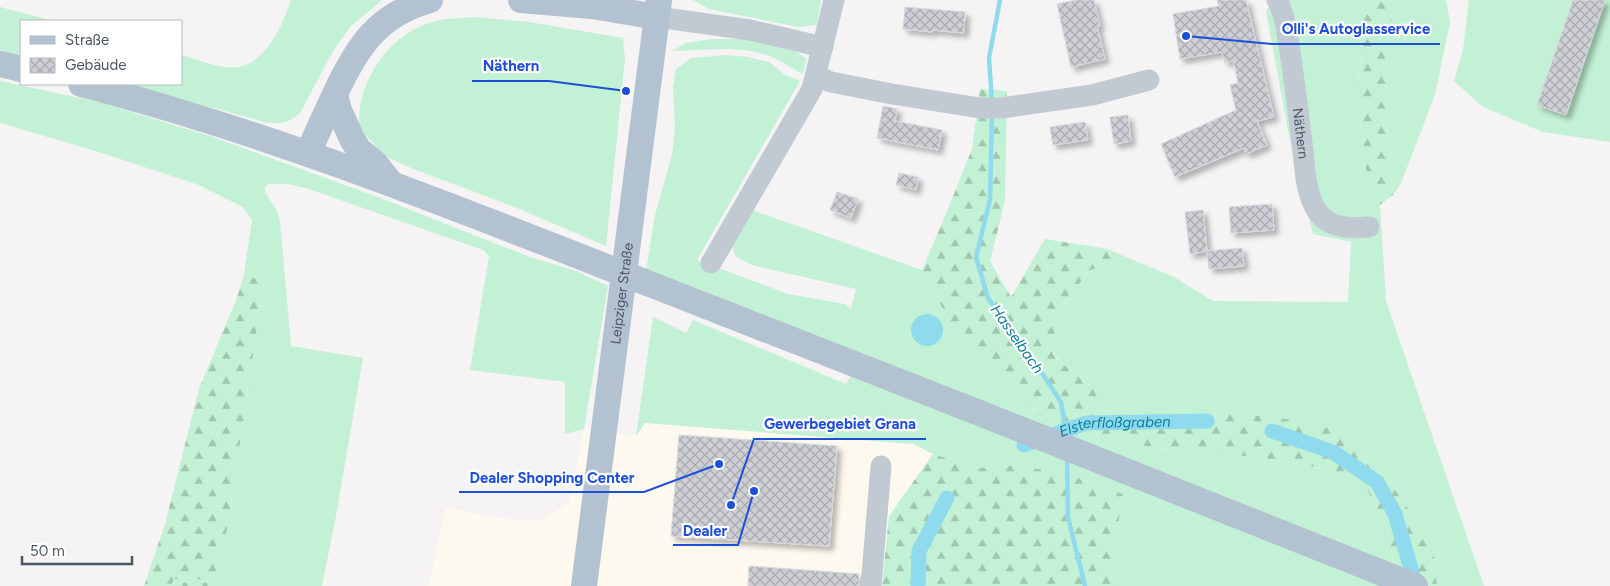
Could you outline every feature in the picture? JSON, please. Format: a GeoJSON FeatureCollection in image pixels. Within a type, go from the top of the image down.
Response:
{"type":"FeatureCollection","features":[{"type":"Feature","properties":{"kind":"main road"},"geometry":{"type":"LineString","coordinates":[[308,154],[335,95],[364,42],[380,25],[408,7],[430,0]]}},
{"type":"Feature","properties":{"kind":"main road"},"geometry":{"type":"LineString","coordinates":[[522,0],[658,8]]}},
{"type":"Feature","properties":{"kind":"main road","name":"Leipziger Straße"},"geometry":{"type":"LineString","coordinates":[[584,586],[658,8]]}},
{"type":"Feature","properties":{"kind":"main road"},"geometry":{"type":"LineString","coordinates":[[0,64],[20,69]]}},
{"type":"Feature","properties":{"kind":"main road"},"geometry":{"type":"LineString","coordinates":[[85,85],[213,121],[390,184],[595,262],[1415,586]]}},
{"type":"Feature","properties":{"kind":"main road"},"geometry":{"type":"LineString","coordinates":[[335,95],[339,110],[352,139],[359,150],[375,163],[390,184]]}},
{"type":"Feature","properties":{"kind":"street"},"geometry":{"type":"LineString","coordinates":[[711,263],[807,98],[816,76],[834,0]]}},
{"type":"Feature","properties":{"kind":"street","name":"Näthern"},"geometry":{"type":"LineString","coordinates":[[1277,0],[1285,22],[1310,196],[1318,212],[1329,222],[1340,227],[1354,229],[1369,227]]}},
{"type":"Feature","properties":{"kind":"street"},"geometry":{"type":"LineString","coordinates":[[658,8],[823,47]]}},
{"type":"Feature","properties":{"kind":"street"},"geometry":{"type":"LineString","coordinates":[[816,76],[831,82],[901,96],[980,108],[1002,108],[1092,95],[1149,80]]}},
{"type":"Feature","properties":{"kind":"street"},"geometry":{"type":"LineString","coordinates":[[871,586],[881,466]]}},
{"type":"Feature","properties":{"kind":"shaded area"},"geometry":{"type":"Polygon","coordinates":[[[645,423],[913,444],[933,454],[889,516],[882,586],[428,586],[446,508],[508,519],[540,520],[569,503],[584,429],[636,436],[645,423]]]}},
{"type":"Feature","properties":{"kind":"green space"},"geometry":{"type":"Polygon","coordinates":[[[291,0],[382,0],[351,26],[333,51],[300,113],[287,121],[280,123],[265,122],[130,85],[182,85],[182,55],[209,64],[231,68],[248,64],[265,50],[283,20],[291,0]]]}},
{"type":"Feature","properties":{"kind":"green space"},"geometry":{"type":"Polygon","coordinates":[[[693,0],[821,0],[817,25],[798,27],[709,9],[693,0]]]}},
{"type":"Feature","properties":{"kind":"green space"},"geometry":{"type":"Polygon","coordinates":[[[1275,0],[1364,0],[1358,102],[1368,185],[1380,205],[1386,301],[1484,586],[1437,586],[1433,546],[1388,479],[1223,413],[1162,416],[1125,414],[1103,410],[1095,390],[1055,356],[1052,339],[1070,298],[1088,271],[1126,257],[1174,277],[1213,301],[1348,302],[1351,242],[1313,234],[1293,157],[1266,11],[1275,0]]]}},
{"type":"Feature","properties":{"kind":"green space"},"geometry":{"type":"Polygon","coordinates":[[[1364,0],[1394,0],[1386,78],[1387,127],[1393,195],[1380,205],[1368,185],[1358,102],[1364,0]]]}},
{"type":"Feature","properties":{"kind":"green space"},"geometry":{"type":"Polygon","coordinates":[[[1394,0],[1446,0],[1450,22],[1435,95],[1401,183],[1393,195],[1387,127],[1386,78],[1394,0]]]}},
{"type":"Feature","properties":{"kind":"green space"},"geometry":{"type":"Polygon","coordinates":[[[1469,0],[1610,0],[1610,142],[1543,132],[1483,107],[1454,81],[1463,50],[1469,0]]]}},
{"type":"Feature","properties":{"kind":"green space"},"geometry":{"type":"Polygon","coordinates":[[[0,7],[50,20],[20,20],[20,58],[0,54],[0,7]]]}},
{"type":"Feature","properties":{"kind":"green space"},"geometry":{"type":"Polygon","coordinates":[[[474,17],[529,22],[623,38],[625,59],[606,246],[517,208],[411,168],[385,156],[359,128],[360,104],[365,87],[379,62],[398,41],[410,32],[436,21],[474,17]]]}},
{"type":"Feature","properties":{"kind":"green space"},"geometry":{"type":"Polygon","coordinates":[[[712,39],[756,39],[789,46],[806,59],[803,74],[776,59],[760,53],[735,49],[672,51],[686,43],[712,39]]]}},
{"type":"Feature","properties":{"kind":"green space"},"geometry":{"type":"Polygon","coordinates":[[[726,55],[748,57],[769,62],[784,74],[800,81],[697,260],[788,294],[844,304],[851,309],[856,289],[755,266],[736,257],[732,246],[752,210],[922,270],[950,322],[996,374],[1037,415],[1156,448],[1198,450],[1268,459],[1321,468],[1363,479],[1388,530],[1397,586],[1113,586],[1110,575],[1010,466],[976,468],[933,454],[913,444],[645,423],[636,436],[653,317],[686,333],[693,320],[846,384],[861,357],[646,271],[655,215],[672,155],[675,128],[673,87],[676,69],[691,58],[726,55]]]}},
{"type":"Feature","properties":{"kind":"green space"},"geometry":{"type":"Polygon","coordinates":[[[0,81],[99,102],[213,137],[375,196],[530,257],[576,271],[608,286],[584,429],[565,434],[565,382],[470,370],[489,256],[483,250],[306,188],[287,184],[268,184],[265,187],[265,192],[277,211],[280,221],[291,346],[363,358],[322,586],[218,586],[264,283],[244,274],[252,220],[243,207],[199,185],[99,152],[0,123],[0,81]]]}},
{"type":"Feature","properties":{"kind":"green space"},"geometry":{"type":"Polygon","coordinates":[[[980,89],[1007,91],[1005,201],[990,261],[1011,297],[1045,239],[1108,249],[1126,257],[1088,271],[1070,298],[1052,339],[1055,357],[1095,390],[1103,410],[1125,414],[1162,416],[1223,413],[1273,417],[1322,425],[1345,438],[1359,449],[1388,479],[1433,546],[1437,586],[1397,586],[1388,530],[1362,479],[1321,468],[1268,459],[1198,450],[1156,448],[1095,435],[1037,415],[996,374],[950,322],[922,270],[972,149],[980,89]]]}},
{"type":"Feature","properties":{"kind":"green space"},"geometry":{"type":"Polygon","coordinates":[[[244,274],[264,282],[219,582],[175,577],[171,586],[144,586],[165,524],[199,389],[237,298],[244,274]]]}},
{"type":"Feature","properties":{"kind":"green space"},"geometry":{"type":"Polygon","coordinates":[[[933,454],[976,468],[1010,466],[1058,471],[1123,494],[1110,575],[1113,586],[882,586],[889,516],[933,454]]]}},
{"type":"Feature","properties":{"kind":"green space"},"geometry":{"type":"Polygon","coordinates":[[[175,577],[219,582],[218,586],[171,586],[175,577]]]}},
{"type":"Feature","properties":{"kind":"water"},"geometry":{"type":"Polygon","coordinates":[[[927,314],[938,319],[943,330],[938,341],[927,346],[916,341],[911,330],[916,319],[927,314]]]}},
{"type":"Feature","properties":{"kind":"building"},"geometry":{"type":"Polygon","coordinates":[[[1076,0],[1094,0],[1100,26],[1097,26],[1105,59],[1071,67],[1057,4],[1076,0]]]}},
{"type":"Feature","properties":{"kind":"building"},"geometry":{"type":"Polygon","coordinates":[[[1217,0],[1246,0],[1274,117],[1257,121],[1267,145],[1246,154],[1244,148],[1175,177],[1161,144],[1236,110],[1230,85],[1238,83],[1233,60],[1225,63],[1222,52],[1180,59],[1173,14],[1219,6],[1217,0]]]}},
{"type":"Feature","properties":{"kind":"building"},"geometry":{"type":"Polygon","coordinates":[[[1573,0],[1605,0],[1566,115],[1537,105],[1573,0]]]}},
{"type":"Feature","properties":{"kind":"building"},"geometry":{"type":"Polygon","coordinates":[[[905,7],[965,12],[964,33],[903,29],[905,7]]]}},
{"type":"Feature","properties":{"kind":"building"},"geometry":{"type":"Polygon","coordinates":[[[883,106],[897,109],[895,121],[942,130],[938,150],[877,138],[883,106]]]}},
{"type":"Feature","properties":{"kind":"building"},"geometry":{"type":"Polygon","coordinates":[[[1128,115],[1131,141],[1114,144],[1110,117],[1128,115]]]}},
{"type":"Feature","properties":{"kind":"building"},"geometry":{"type":"Polygon","coordinates":[[[1085,122],[1088,140],[1053,145],[1050,127],[1085,122]]]}},
{"type":"Feature","properties":{"kind":"building"},"geometry":{"type":"Polygon","coordinates":[[[899,173],[918,177],[916,190],[896,185],[899,173]]]}},
{"type":"Feature","properties":{"kind":"building"},"geometry":{"type":"Polygon","coordinates":[[[837,192],[858,199],[851,218],[830,210],[837,192]]]}},
{"type":"Feature","properties":{"kind":"building"},"geometry":{"type":"Polygon","coordinates":[[[1272,204],[1274,230],[1231,233],[1229,207],[1272,204]]]}},
{"type":"Feature","properties":{"kind":"building"},"geometry":{"type":"Polygon","coordinates":[[[1203,210],[1207,251],[1190,254],[1185,212],[1203,210]]]}},
{"type":"Feature","properties":{"kind":"building"},"geometry":{"type":"Polygon","coordinates":[[[1242,248],[1244,266],[1209,269],[1207,251],[1242,248]]]}},
{"type":"Feature","properties":{"kind":"building"},"geometry":{"type":"Polygon","coordinates":[[[679,435],[837,446],[829,546],[671,536],[679,435]]]}},
{"type":"Feature","properties":{"kind":"building"},"geometry":{"type":"Polygon","coordinates":[[[749,566],[859,574],[859,586],[748,586],[749,566]]]}},
{"type":"Feature","properties":{"kind":"waterway","name":"Hasselbach"},"geometry":{"type":"LineString","coordinates":[[992,102],[989,58],[1000,0]]}},
{"type":"Feature","properties":{"kind":"waterway","name":"Hasselbach"},"geometry":{"type":"LineString","coordinates":[[992,113],[990,200],[976,257],[988,298],[1061,402],[1067,438]]}},
{"type":"Feature","properties":{"kind":"waterway","name":"Elsterfloßgraben"},"geometry":{"type":"LineString","coordinates":[[1024,445],[1086,423],[1207,421]]}},
{"type":"Feature","properties":{"kind":"waterway","name":"Elsterfloßgraben"},"geometry":{"type":"LineString","coordinates":[[1272,431],[1333,452],[1377,482],[1395,514],[1416,586]]}},
{"type":"Feature","properties":{"kind":"waterway","name":"Hasselbach"},"geometry":{"type":"LineString","coordinates":[[1067,458],[1068,517],[1085,586]]}},
{"type":"Feature","properties":{"kind":"waterway","name":"Elsterfloßgraben"},"geometry":{"type":"LineString","coordinates":[[918,586],[919,551],[947,498]]}},
{"type":"Feature","properties":{"kind":"place","name":"Olli's Autoglasservice"},"geometry":{"type":"Point","coordinates":[1186,36]}},
{"type":"Feature","properties":{"kind":"place","name":"Näthern"},"geometry":{"type":"Point","coordinates":[626,91]}},
{"type":"Feature","properties":{"kind":"place","name":"Dealer Shopping Center"},"geometry":{"type":"Point","coordinates":[719,464]}},
{"type":"Feature","properties":{"kind":"place","name":"Dealer"},"geometry":{"type":"Point","coordinates":[754,491]}},
{"type":"Feature","properties":{"kind":"place","name":"Gewerbegebiet Grana"},"geometry":{"type":"Point","coordinates":[731,505]}}]}
